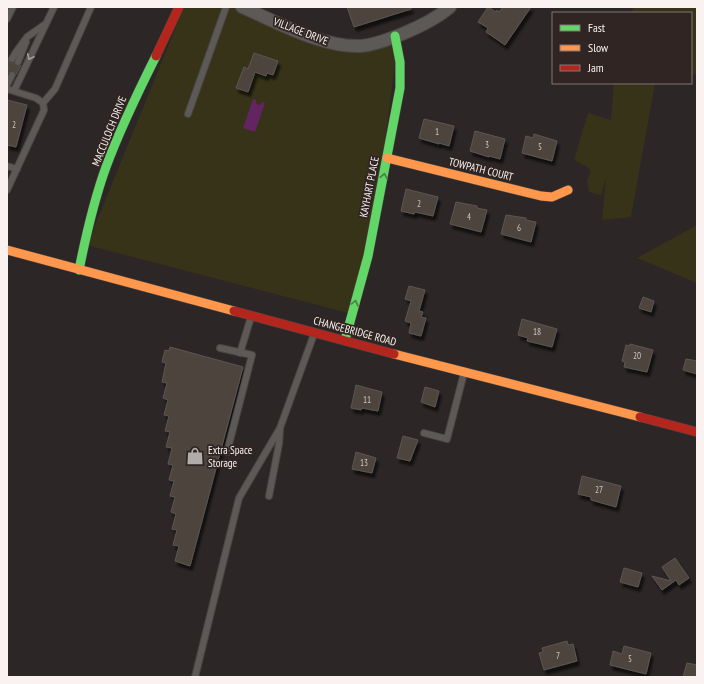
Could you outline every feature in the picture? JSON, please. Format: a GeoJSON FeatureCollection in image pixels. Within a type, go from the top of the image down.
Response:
{"type":"FeatureCollection","features":[{"type":"Feature","properties":{"kind":"street","name":"MACCULOCH DRIVE"},"geometry":{"type":"LineString","coordinates":[[79,270],[88,227],[111,154],[179,7]]}},
{"type":"Feature","properties":{"kind":"street","name":"VILLAGE DRIVE"},"geometry":{"type":"LineString","coordinates":[[242,7],[310,36],[339,44],[362,46],[377,43],[428,23],[450,7]]}},
{"type":"Feature","properties":{"kind":"street","name":"KAYHART PLACE"},"geometry":{"type":"LineString","coordinates":[[345,340],[368,256],[400,88],[400,56],[395,36]]}},
{"type":"Feature","properties":{"kind":"street","name":"TOWPATH COURT"},"geometry":{"type":"LineString","coordinates":[[387,158],[541,196],[552,197],[568,190]]}},
{"type":"Feature","properties":{"kind":"street","name":"CHANGEBRIDGE ROAD"},"geometry":{"type":"LineString","coordinates":[[7,250],[251,316],[697,432]]}},
{"type":"Feature","properties":{"kind":"lane"},"geometry":{"type":"LineString","coordinates":[[7,19],[13,7]]}},
{"type":"Feature","properties":{"kind":"lane"},"geometry":{"type":"LineString","coordinates":[[14,91],[54,7]]}},
{"type":"Feature","properties":{"kind":"lane"},"geometry":{"type":"LineString","coordinates":[[43,103],[55,89],[91,7]]}},
{"type":"Feature","properties":{"kind":"lane"},"geometry":{"type":"LineString","coordinates":[[188,114],[226,7]]}},
{"type":"Feature","properties":{"kind":"lane"},"geometry":{"type":"LineString","coordinates":[[15,61],[27,37],[46,23]]}},
{"type":"Feature","properties":{"kind":"lane"},"geometry":{"type":"LineString","coordinates":[[7,86],[12,75]]}},
{"type":"Feature","properties":{"kind":"lane"},"geometry":{"type":"LineString","coordinates":[[7,89],[36,98],[43,103],[44,110],[7,190]]}},
{"type":"Feature","properties":{"kind":"lane"},"geometry":{"type":"LineString","coordinates":[[7,166],[17,169]]}},
{"type":"Feature","properties":{"kind":"lane"},"geometry":{"type":"LineString","coordinates":[[240,352],[251,316]]}},
{"type":"Feature","properties":{"kind":"lane"},"geometry":{"type":"LineString","coordinates":[[195,677],[239,498],[280,428],[315,332]]}},
{"type":"Feature","properties":{"kind":"lane"},"geometry":{"type":"LineString","coordinates":[[220,348],[252,355],[227,452]]}},
{"type":"Feature","properties":{"kind":"lane"},"geometry":{"type":"LineString","coordinates":[[424,433],[447,438],[464,372]]}},
{"type":"Feature","properties":{"kind":"lane"},"geometry":{"type":"LineString","coordinates":[[269,496],[279,444],[280,428]]}},
{"type":"Feature","properties":{"kind":"shaded area"},"geometry":{"type":"Polygon","coordinates":[[[184,7],[250,7],[347,42],[398,41],[372,244],[356,315],[87,245],[184,7]]]}},
{"type":"Feature","properties":{"kind":"shaded area"},"geometry":{"type":"Polygon","coordinates":[[[634,7],[697,7],[697,75],[692,74],[692,12],[632,12],[634,7]]]}},
{"type":"Feature","properties":{"kind":"shaded area"},"geometry":{"type":"Polygon","coordinates":[[[614,84],[655,84],[631,217],[602,220],[606,179],[601,195],[589,192],[587,181],[591,170],[574,160],[588,113],[611,120],[614,84]]]}},
{"type":"Feature","properties":{"kind":"shaded area"},"geometry":{"type":"Polygon","coordinates":[[[253,99],[256,100],[258,105],[262,102],[265,103],[255,132],[243,128],[253,99]]]}},
{"type":"Feature","properties":{"kind":"shaded area"},"geometry":{"type":"Polygon","coordinates":[[[697,225],[697,283],[637,258],[697,225]]]}},
{"type":"Feature","properties":{"kind":"building"},"geometry":{"type":"Polygon","coordinates":[[[347,7],[411,7],[411,9],[354,27],[347,7]]]}},
{"type":"Feature","properties":{"kind":"building"},"geometry":{"type":"Polygon","coordinates":[[[488,7],[496,12],[497,10],[499,12],[503,7],[531,7],[505,45],[486,32],[488,28],[478,22],[488,7]]]}},
{"type":"Feature","properties":{"kind":"building"},"geometry":{"type":"Polygon","coordinates":[[[254,53],[278,61],[273,75],[267,73],[266,76],[255,72],[248,92],[236,88],[244,67],[248,69],[254,53]]]}},
{"type":"Feature","properties":{"kind":"building"},"geometry":{"type":"Polygon","coordinates":[[[7,57],[10,63],[14,63],[17,66],[21,65],[16,75],[14,71],[7,73],[7,57]]]}},
{"type":"Feature","properties":{"kind":"building"},"geometry":{"type":"Polygon","coordinates":[[[7,100],[27,105],[16,147],[7,145],[7,100]]]}},
{"type":"Feature","properties":{"kind":"building"},"geometry":{"type":"Polygon","coordinates":[[[424,119],[454,126],[449,146],[419,138],[424,119]]]}},
{"type":"Feature","properties":{"kind":"building"},"geometry":{"type":"Polygon","coordinates":[[[475,131],[505,139],[500,159],[470,151],[475,131]]]}},
{"type":"Feature","properties":{"kind":"building"},"geometry":{"type":"Polygon","coordinates":[[[534,134],[557,141],[552,161],[522,153],[526,136],[533,138],[534,134]]]}},
{"type":"Feature","properties":{"kind":"building"},"geometry":{"type":"Polygon","coordinates":[[[406,189],[438,197],[433,216],[401,211],[406,189]]]}},
{"type":"Feature","properties":{"kind":"building"},"geometry":{"type":"Polygon","coordinates":[[[456,202],[477,206],[477,208],[487,210],[481,232],[450,224],[456,202]]]}},
{"type":"Feature","properties":{"kind":"building"},"geometry":{"type":"Polygon","coordinates":[[[506,215],[526,218],[526,220],[536,222],[531,242],[501,234],[506,215]]]}},
{"type":"Feature","properties":{"kind":"building"},"geometry":{"type":"Polygon","coordinates":[[[409,286],[425,290],[419,311],[423,312],[421,317],[426,318],[421,336],[409,333],[411,323],[405,321],[411,301],[405,299],[409,286]]]}},
{"type":"Feature","properties":{"kind":"building"},"geometry":{"type":"Polygon","coordinates":[[[643,297],[654,301],[651,312],[639,308],[643,297]]]}},
{"type":"Feature","properties":{"kind":"building"},"geometry":{"type":"Polygon","coordinates":[[[522,319],[557,329],[552,347],[527,341],[528,338],[518,335],[522,319]]]}},
{"type":"Feature","properties":{"kind":"building"},"geometry":{"type":"Polygon","coordinates":[[[630,344],[653,350],[647,372],[624,367],[625,362],[622,361],[626,345],[630,346],[630,344]]]}},
{"type":"Feature","properties":{"kind":"building","name":"Extra Space Storage"},"geometry":{"type":"Polygon","coordinates":[[[170,347],[243,367],[190,566],[175,561],[179,546],[173,545],[177,530],[172,529],[176,514],[171,512],[175,497],[170,496],[174,481],[169,480],[173,465],[168,464],[172,448],[166,447],[170,432],[165,431],[169,416],[164,415],[168,400],[163,398],[167,383],[162,382],[166,363],[162,362],[165,350],[169,351],[170,347]]]}},
{"type":"Feature","properties":{"kind":"building"},"geometry":{"type":"Polygon","coordinates":[[[686,359],[697,361],[697,374],[683,370],[686,359]]]}},
{"type":"Feature","properties":{"kind":"building"},"geometry":{"type":"Polygon","coordinates":[[[356,385],[382,392],[378,411],[362,408],[361,410],[351,408],[356,385]]]}},
{"type":"Feature","properties":{"kind":"building"},"geometry":{"type":"Polygon","coordinates":[[[425,387],[439,391],[435,407],[421,402],[425,387]]]}},
{"type":"Feature","properties":{"kind":"building"},"geometry":{"type":"Polygon","coordinates":[[[403,436],[418,440],[410,461],[397,458],[403,436]]]}},
{"type":"Feature","properties":{"kind":"building"},"geometry":{"type":"Polygon","coordinates":[[[356,452],[376,458],[372,473],[352,469],[356,452]]]}},
{"type":"Feature","properties":{"kind":"building"},"geometry":{"type":"Polygon","coordinates":[[[582,476],[621,486],[616,507],[591,500],[591,497],[578,494],[582,476]]]}},
{"type":"Feature","properties":{"kind":"building"},"geometry":{"type":"Polygon","coordinates":[[[675,558],[689,578],[679,585],[676,580],[662,590],[652,576],[671,581],[662,567],[675,558]]]}},
{"type":"Feature","properties":{"kind":"building"},"geometry":{"type":"Polygon","coordinates":[[[624,568],[642,573],[638,587],[620,582],[624,568]]]}},
{"type":"Feature","properties":{"kind":"building"},"geometry":{"type":"Polygon","coordinates":[[[567,641],[568,645],[573,644],[577,661],[544,670],[539,653],[543,652],[542,648],[567,641]]]}},
{"type":"Feature","properties":{"kind":"building"},"geometry":{"type":"Polygon","coordinates":[[[624,646],[651,653],[646,674],[610,665],[613,651],[622,654],[624,646]]]}},
{"type":"Feature","properties":{"kind":"building"},"geometry":{"type":"Polygon","coordinates":[[[687,663],[697,665],[697,677],[683,677],[687,663]]]}},
{"type":"Feature","properties":{"kind":"traffic: fast"},"geometry":{"type":"LineString","coordinates":[[345,340],[368,256],[400,88],[400,62],[395,36]]}},
{"type":"Feature","properties":{"kind":"traffic: fast"},"geometry":{"type":"LineString","coordinates":[[79,270],[84,244],[98,192],[111,153],[156,56]]}},
{"type":"Feature","properties":{"kind":"traffic: slow"},"geometry":{"type":"LineString","coordinates":[[387,158],[541,196],[552,197],[568,190]]}},
{"type":"Feature","properties":{"kind":"traffic: slow"},"geometry":{"type":"LineString","coordinates":[[7,250],[234,311]]}},
{"type":"Feature","properties":{"kind":"traffic: slow"},"geometry":{"type":"LineString","coordinates":[[394,354],[640,417]]}},
{"type":"Feature","properties":{"kind":"traffic: jam"},"geometry":{"type":"LineString","coordinates":[[156,56],[179,7]]}},
{"type":"Feature","properties":{"kind":"traffic: jam"},"geometry":{"type":"LineString","coordinates":[[234,311],[394,354]]}},
{"type":"Feature","properties":{"kind":"traffic: jam"},"geometry":{"type":"LineString","coordinates":[[640,417],[697,432]]}},
{"type":"Feature","properties":{"kind":"place","name":"Extra Space Storage"},"geometry":{"type":"Point","coordinates":[195,456]}}]}
